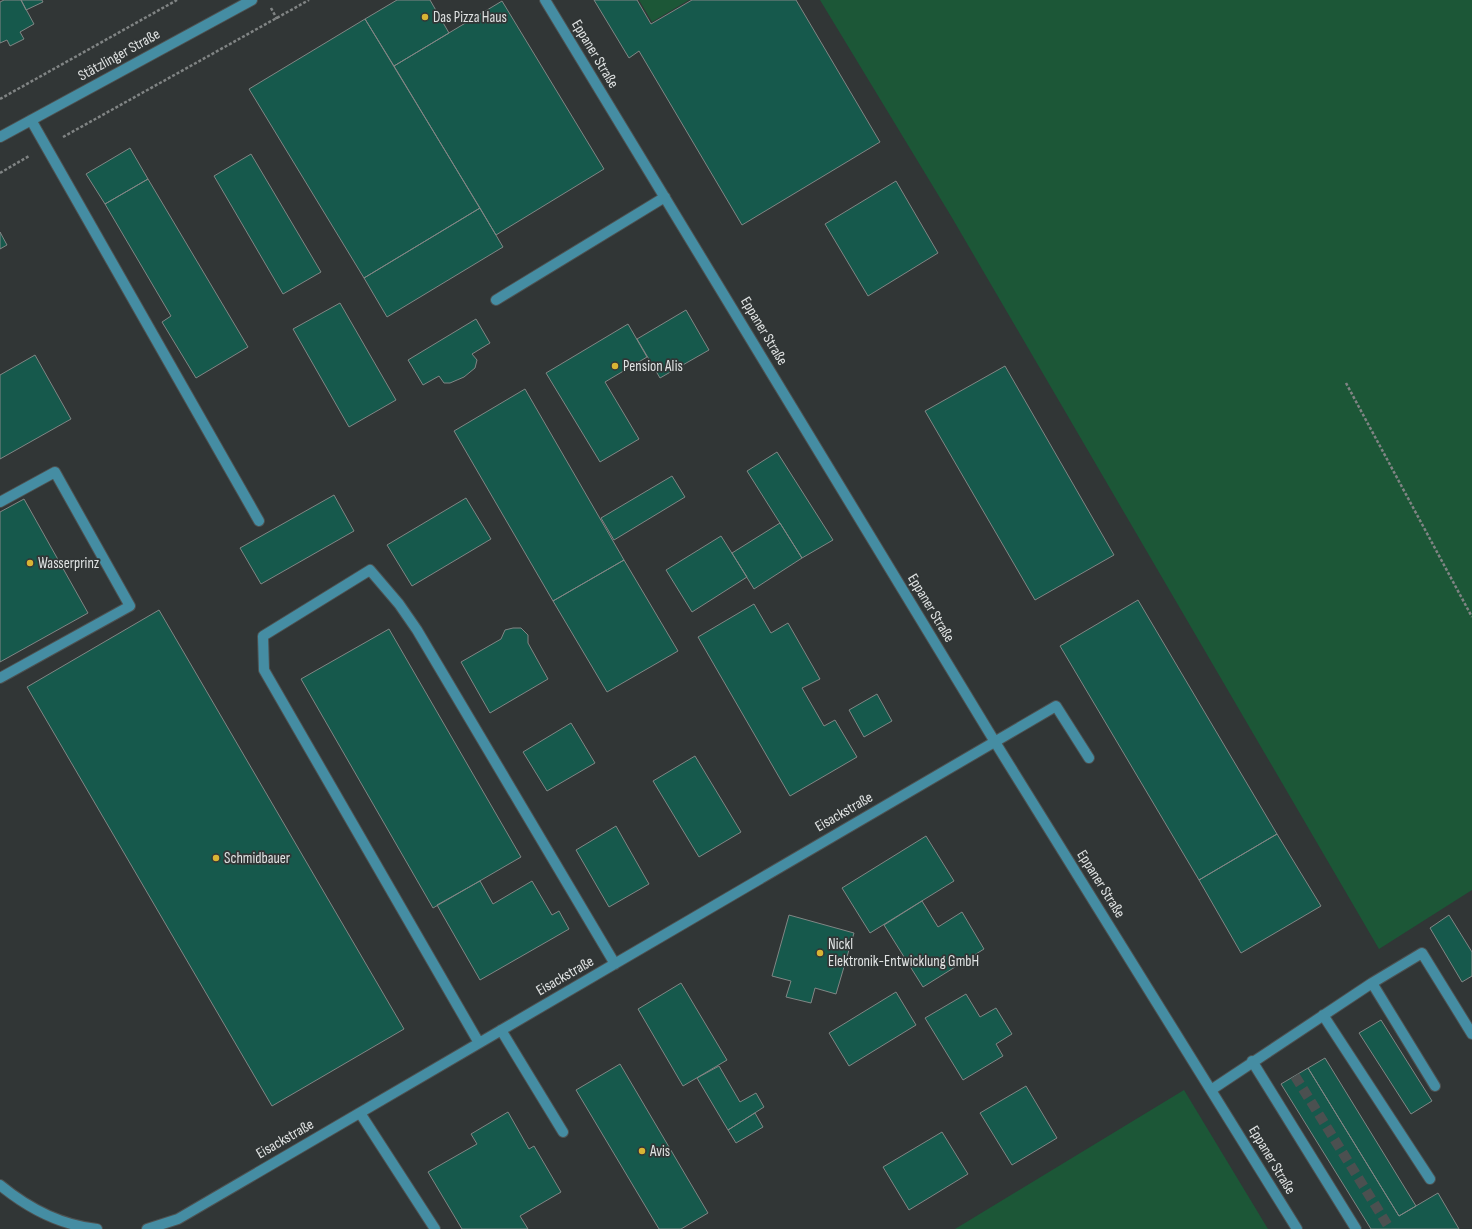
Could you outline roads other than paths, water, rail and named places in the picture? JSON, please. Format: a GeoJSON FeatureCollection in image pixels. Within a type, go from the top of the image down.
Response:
{"type":"FeatureCollection","features":[{"type":"Feature","properties":{"kind":"street","name":"Stätzlinger Straße"},"geometry":{"type":"LineString","coordinates":[[0,137],[252,0]]}},
{"type":"Feature","properties":{"kind":"street","name":"Eppaner Straße"},"geometry":{"type":"LineString","coordinates":[[545,0],[995,742],[1297,1229]]}},
{"type":"Feature","properties":{"kind":"street"},"geometry":{"type":"LineString","coordinates":[[30,120],[259,520]]}},
{"type":"Feature","properties":{"kind":"street"},"geometry":{"type":"LineString","coordinates":[[496,300],[665,197]]}},
{"type":"Feature","properties":{"kind":"street"},"geometry":{"type":"LineString","coordinates":[[0,502],[55,472],[130,606],[0,678]]}},
{"type":"Feature","properties":{"kind":"street"},"geometry":{"type":"LineString","coordinates":[[479,1043],[264,670],[263,636],[370,570],[399,604],[417,630],[615,964]]}},
{"type":"Feature","properties":{"kind":"street","name":"Eisackstraße"},"geometry":{"type":"LineString","coordinates":[[147,1229],[178,1219],[1056,706],[1088,758]]}},
{"type":"Feature","properties":{"kind":"street"},"geometry":{"type":"LineString","coordinates":[[1212,1090],[1252,1061],[1372,983],[1422,953],[1472,1034]]}},
{"type":"Feature","properties":{"kind":"street"},"geometry":{"type":"LineString","coordinates":[[1372,983],[1435,1086]]}},
{"type":"Feature","properties":{"kind":"street"},"geometry":{"type":"LineString","coordinates":[[1323,1015],[1430,1179]]}},
{"type":"Feature","properties":{"kind":"street"},"geometry":{"type":"LineString","coordinates":[[501,1030],[563,1132]]}},
{"type":"Feature","properties":{"kind":"street"},"geometry":{"type":"LineString","coordinates":[[1252,1061],[1356,1229]]}},
{"type":"Feature","properties":{"kind":"street"},"geometry":{"type":"LineString","coordinates":[[360,1113],[435,1229]]}},
{"type":"Feature","properties":{"kind":"street"},"geometry":{"type":"LineString","coordinates":[[0,1185],[31,1208],[48,1216],[73,1225],[97,1229]]}},
{"type":"Feature","properties":{"kind":"tunnel"},"geometry":{"type":"LineString","coordinates":[[1295,1076],[1390,1229]]}},
{"type":"Feature","properties":{"kind":"place","name":"Das Pizza Haus"},"geometry":{"type":"Point","coordinates":[425,17]}},
{"type":"Feature","properties":{"kind":"place","name":"Pension Alis"},"geometry":{"type":"Point","coordinates":[615,366]}},
{"type":"Feature","properties":{"kind":"place","name":"Wasserprinz"},"geometry":{"type":"Point","coordinates":[30,563]}},
{"type":"Feature","properties":{"kind":"place","name":"Schmidbauer"},"geometry":{"type":"Point","coordinates":[216,858]}},
{"type":"Feature","properties":{"kind":"place","name":"Nickl Elektronik-Entwicklung GmbH"},"geometry":{"type":"Point","coordinates":[820,953]}},
{"type":"Feature","properties":{"kind":"place","name":"Avis"},"geometry":{"type":"Point","coordinates":[642,1151]}}]}
